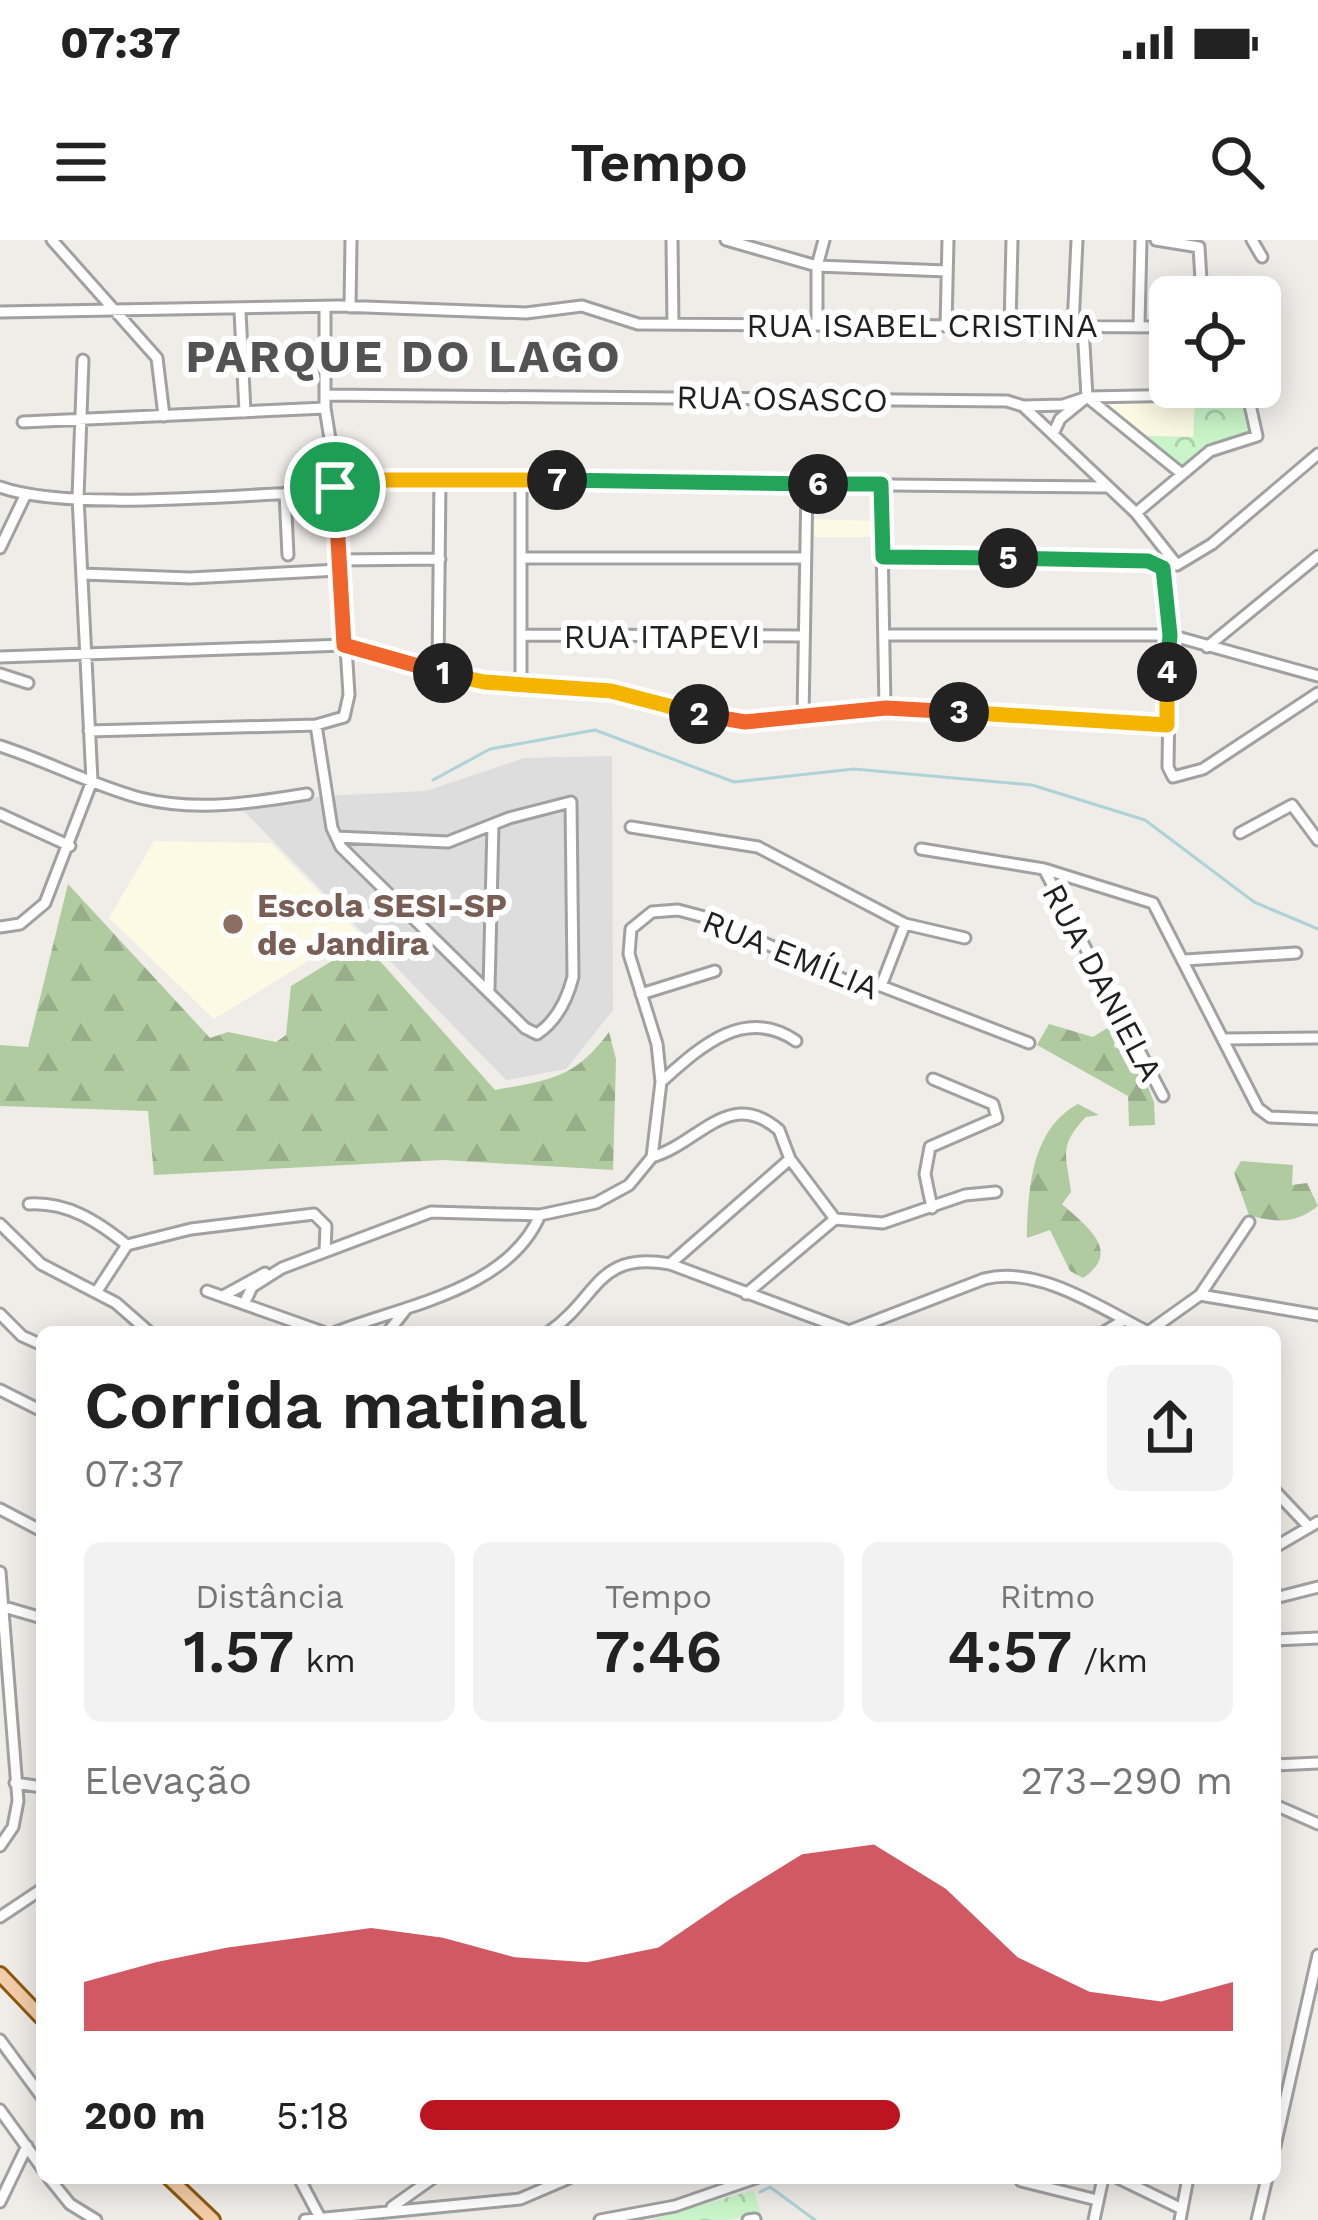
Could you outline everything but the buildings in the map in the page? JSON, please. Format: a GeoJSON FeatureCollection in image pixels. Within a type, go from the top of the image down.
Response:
{"type":"FeatureCollection","features":[{"type":"Feature","properties":{"kind":"main road"},"geometry":{"type":"LineString","coordinates":[[0,1975],[36,2012]]}},
{"type":"Feature","properties":{"kind":"main road"},"geometry":{"type":"LineString","coordinates":[[175,2184],[213,2220]]}},
{"type":"Feature","properties":{"kind":"street"},"geometry":{"type":"LineString","coordinates":[[52,240],[157,358],[164,416]]}},
{"type":"Feature","properties":{"kind":"street"},"geometry":{"type":"LineString","coordinates":[[350,307],[351,240]]}},
{"type":"Feature","properties":{"kind":"street"},"geometry":{"type":"LineString","coordinates":[[672,240],[673,324]]}},
{"type":"Feature","properties":{"kind":"street"},"geometry":{"type":"LineString","coordinates":[[726,240],[817,266],[947,272]]}},
{"type":"Feature","properties":{"kind":"street"},"geometry":{"type":"LineString","coordinates":[[818,324],[817,266],[824,240]]}},
{"type":"Feature","properties":{"kind":"street"},"geometry":{"type":"LineString","coordinates":[[946,326],[948,240]]}},
{"type":"Feature","properties":{"kind":"street"},"geometry":{"type":"LineString","coordinates":[[1010,326],[1012,240]]}},
{"type":"Feature","properties":{"kind":"street"},"geometry":{"type":"LineString","coordinates":[[1077,240],[1078,327],[1087,397],[1182,474]]}},
{"type":"Feature","properties":{"kind":"street"},"geometry":{"type":"LineString","coordinates":[[1139,326],[1141,240]]}},
{"type":"Feature","properties":{"kind":"street"},"geometry":{"type":"LineString","coordinates":[[1156,240],[1199,247],[1201,276]]}},
{"type":"Feature","properties":{"kind":"street"},"geometry":{"type":"LineString","coordinates":[[1252,240],[1262,257]]}},
{"type":"Feature","properties":{"kind":"street","name":"RUA ISABEL CRISTINA"},"geometry":{"type":"LineString","coordinates":[[0,312],[350,307],[526,313],[582,306],[638,324],[1149,326]]}},
{"type":"Feature","properties":{"kind":"street"},"geometry":{"type":"LineString","coordinates":[[89,731],[316,725],[339,722],[348,709],[335,487],[325,408],[325,307]]}},
{"type":"Feature","properties":{"kind":"street"},"geometry":{"type":"LineString","coordinates":[[240,311],[245,412]]}},
{"type":"Feature","properties":{"kind":"street"},"geometry":{"type":"LineString","coordinates":[[0,927],[20,924],[45,903],[92,781],[78,497],[83,360]]}},
{"type":"Feature","properties":{"kind":"street","name":"RUA OSASCO"},"geometry":{"type":"LineString","coordinates":[[325,395],[1007,401],[1023,406],[1149,395]]}},
{"type":"Feature","properties":{"kind":"street"},"geometry":{"type":"LineString","coordinates":[[1053,434],[1060,419],[1087,397]]}},
{"type":"Feature","properties":{"kind":"street"},"geometry":{"type":"LineString","coordinates":[[1023,406],[1136,513],[1178,566]]}},
{"type":"Feature","properties":{"kind":"street"},"geometry":{"type":"LineString","coordinates":[[23,422],[82,415],[325,408]]}},
{"type":"Feature","properties":{"kind":"street"},"geometry":{"type":"LineString","coordinates":[[1136,513],[1217,447],[1257,436],[1250,408]]}},
{"type":"Feature","properties":{"kind":"street"},"geometry":{"type":"LineString","coordinates":[[883,557],[1104,558],[1148,561],[1163,568],[1178,566],[1212,544],[1318,454]]}},
{"type":"Feature","properties":{"kind":"street"},"geometry":{"type":"LineString","coordinates":[[0,487],[25,496],[78,497],[286,493],[352,480],[440,479],[1108,487]]}},
{"type":"Feature","properties":{"kind":"street"},"geometry":{"type":"LineString","coordinates":[[438,671],[440,479]]}},
{"type":"Feature","properties":{"kind":"street"},"geometry":{"type":"LineString","coordinates":[[521,480],[521,684]]}},
{"type":"Feature","properties":{"kind":"street"},"geometry":{"type":"LineString","coordinates":[[803,717],[808,484]]}},
{"type":"Feature","properties":{"kind":"street"},"geometry":{"type":"LineString","coordinates":[[881,484],[886,708]]}},
{"type":"Feature","properties":{"kind":"street"},"geometry":{"type":"LineString","coordinates":[[286,493],[288,555]]}},
{"type":"Feature","properties":{"kind":"street"},"geometry":{"type":"LineString","coordinates":[[0,548],[25,496]]}},
{"type":"Feature","properties":{"kind":"street"},"geometry":{"type":"LineString","coordinates":[[1207,647],[1318,556]]}},
{"type":"Feature","properties":{"kind":"street"},"geometry":{"type":"LineString","coordinates":[[521,558],[804,558]]}},
{"type":"Feature","properties":{"kind":"street"},"geometry":{"type":"LineString","coordinates":[[82,574],[190,578],[440,560]]}},
{"type":"Feature","properties":{"kind":"street"},"geometry":{"type":"LineString","coordinates":[[1163,568],[1170,635],[1168,767],[1181,779],[1318,693]]}},
{"type":"Feature","properties":{"kind":"street","name":"RUA ITAPEVI"},"geometry":{"type":"LineString","coordinates":[[521,635],[804,636]]}},
{"type":"Feature","properties":{"kind":"street"},"geometry":{"type":"LineString","coordinates":[[884,635],[1170,635],[1318,676]]}},
{"type":"Feature","properties":{"kind":"street"},"geometry":{"type":"LineString","coordinates":[[0,657],[344,645],[438,671],[611,691],[720,720],[886,708],[1167,725]]}},
{"type":"Feature","properties":{"kind":"street"},"geometry":{"type":"LineString","coordinates":[[0,674],[28,683]]}},
{"type":"Feature","properties":{"kind":"street"},"geometry":{"type":"LineString","coordinates":[[316,725],[336,837],[526,1028],[541,1033],[566,1001],[573,977],[575,811],[571,802],[438,843],[336,837]]}},
{"type":"Feature","properties":{"kind":"street"},"geometry":{"type":"LineString","coordinates":[[0,746],[92,781],[174,804],[209,806],[308,794]]}},
{"type":"Feature","properties":{"kind":"street"},"geometry":{"type":"LineString","coordinates":[[1240,833],[1282,805],[1295,807],[1318,840]]}},
{"type":"Feature","properties":{"kind":"street"},"geometry":{"type":"LineString","coordinates":[[0,814],[70,846]]}},
{"type":"Feature","properties":{"kind":"street"},"geometry":{"type":"LineString","coordinates":[[488,989],[494,825]]}},
{"type":"Feature","properties":{"kind":"street"},"geometry":{"type":"LineString","coordinates":[[631,826],[758,847],[904,924],[965,938]]}},
{"type":"Feature","properties":{"kind":"street"},"geometry":{"type":"LineString","coordinates":[[921,849],[1044,868],[1153,903],[1263,1113],[1318,1119]]}},
{"type":"Feature","properties":{"kind":"street","name":"RUA DANIELA"},"geometry":{"type":"LineString","coordinates":[[1044,868],[1162,1096]]}},
{"type":"Feature","properties":{"kind":"street","name":"RUA EMÍLIA"},"geometry":{"type":"LineString","coordinates":[[652,1157],[662,1082],[657,1044],[629,954],[631,929],[644,916],[664,910],[712,919],[854,984],[881,986],[1029,1043]]}},
{"type":"Feature","properties":{"kind":"street"},"geometry":{"type":"LineString","coordinates":[[881,986],[904,924]]}},
{"type":"Feature","properties":{"kind":"street"},"geometry":{"type":"LineString","coordinates":[[1185,960],[1296,952]]}},
{"type":"Feature","properties":{"kind":"street"},"geometry":{"type":"LineString","coordinates":[[640,994],[716,970]]}},
{"type":"Feature","properties":{"kind":"street"},"geometry":{"type":"LineString","coordinates":[[662,1082],[705,1042],[730,1031],[766,1028],[796,1041]]}},
{"type":"Feature","properties":{"kind":"street"},"geometry":{"type":"LineString","coordinates":[[1225,1039],[1318,1038]]}},
{"type":"Feature","properties":{"kind":"street"},"geometry":{"type":"LineString","coordinates":[[932,1208],[925,1174],[930,1147],[997,1118],[993,1104],[933,1078]]}},
{"type":"Feature","properties":{"kind":"street"},"geometry":{"type":"LineString","coordinates":[[223,1296],[244,1280],[445,1209],[540,1215],[614,1196],[652,1157],[683,1143],[718,1117],[736,1113],[758,1115],[779,1130],[790,1160],[835,1219]]}},
{"type":"Feature","properties":{"kind":"street"},"geometry":{"type":"LineString","coordinates":[[670,1264],[790,1160]]}},
{"type":"Feature","properties":{"kind":"street"},"geometry":{"type":"LineString","coordinates":[[746,1294],[835,1219],[883,1223],[976,1192],[996,1192]]}},
{"type":"Feature","properties":{"kind":"street"},"geometry":{"type":"LineString","coordinates":[[29,1204],[65,1207],[128,1245],[301,1212],[322,1218],[325,1251]]}},
{"type":"Feature","properties":{"kind":"street"},"geometry":{"type":"LineString","coordinates":[[352,1326],[502,1266],[521,1249],[540,1215]]}},
{"type":"Feature","properties":{"kind":"street"},"geometry":{"type":"LineString","coordinates":[[1156,1326],[1200,1295],[1250,1222]]}},
{"type":"Feature","properties":{"kind":"street"},"geometry":{"type":"LineString","coordinates":[[0,1224],[41,1264],[97,1291],[141,1326]]}},
{"type":"Feature","properties":{"kind":"street"},"geometry":{"type":"LineString","coordinates":[[97,1291],[128,1245]]}},
{"type":"Feature","properties":{"kind":"street"},"geometry":{"type":"LineString","coordinates":[[555,1326],[618,1263],[640,1259],[670,1264],[834,1326]]}},
{"type":"Feature","properties":{"kind":"street"},"geometry":{"type":"LineString","coordinates":[[244,1304],[252,1287],[282,1268]]}},
{"type":"Feature","properties":{"kind":"street"},"geometry":{"type":"LineString","coordinates":[[866,1326],[995,1276],[1099,1302],[1136,1326]]}},
{"type":"Feature","properties":{"kind":"street"},"geometry":{"type":"LineString","coordinates":[[207,1291],[306,1326]]}},
{"type":"Feature","properties":{"kind":"street"},"geometry":{"type":"LineString","coordinates":[[1200,1295],[1318,1315]]}},
{"type":"Feature","properties":{"kind":"street"},"geometry":{"type":"LineString","coordinates":[[390,1326],[393,1319],[428,1297]]}},
{"type":"Feature","properties":{"kind":"street"},"geometry":{"type":"LineString","coordinates":[[0,1314],[36,1341]]}},
{"type":"Feature","properties":{"kind":"street"},"geometry":{"type":"LineString","coordinates":[[1114,1326],[1124,1320]]}},
{"type":"Feature","properties":{"kind":"street"},"geometry":{"type":"LineString","coordinates":[[0,1390],[36,1408]]}},
{"type":"Feature","properties":{"kind":"street"},"geometry":{"type":"LineString","coordinates":[[1281,1496],[1314,1525],[1281,1544]]}},
{"type":"Feature","properties":{"kind":"street"},"geometry":{"type":"LineString","coordinates":[[0,1509],[36,1528]]}},
{"type":"Feature","properties":{"kind":"street"},"geometry":{"type":"LineString","coordinates":[[0,1572],[17,1815],[0,1846]]}},
{"type":"Feature","properties":{"kind":"street"},"geometry":{"type":"LineString","coordinates":[[1281,1596],[1318,1587]]}},
{"type":"Feature","properties":{"kind":"street"},"geometry":{"type":"LineString","coordinates":[[1,1606],[36,1616]]}},
{"type":"Feature","properties":{"kind":"street"},"geometry":{"type":"LineString","coordinates":[[1281,1640],[1318,1638]]}},
{"type":"Feature","properties":{"kind":"street"},"geometry":{"type":"LineString","coordinates":[[1281,1766],[1318,1763]]}},
{"type":"Feature","properties":{"kind":"street"},"geometry":{"type":"LineString","coordinates":[[15,1783],[36,1786]]}},
{"type":"Feature","properties":{"kind":"street"},"geometry":{"type":"LineString","coordinates":[[1281,1808],[1318,1824]]}},
{"type":"Feature","properties":{"kind":"street"},"geometry":{"type":"LineString","coordinates":[[0,1917],[36,1892]]}},
{"type":"Feature","properties":{"kind":"street"},"geometry":{"type":"LineString","coordinates":[[1281,2119],[1318,1955]]}},
{"type":"Feature","properties":{"kind":"street"},"geometry":{"type":"LineString","coordinates":[[0,2040],[36,2089]]}},
{"type":"Feature","properties":{"kind":"street"},"geometry":{"type":"LineString","coordinates":[[0,2110],[36,2159]]}},
{"type":"Feature","properties":{"kind":"street"},"geometry":{"type":"LineString","coordinates":[[0,2202],[27,2146]]}},
{"type":"Feature","properties":{"kind":"street"},"geometry":{"type":"LineString","coordinates":[[54,2184],[70,2204],[96,2220]]}},
{"type":"Feature","properties":{"kind":"street"},"geometry":{"type":"LineString","coordinates":[[302,2184],[319,2216]]}},
{"type":"Feature","properties":{"kind":"street"},"geometry":{"type":"LineString","coordinates":[[392,2207],[425,2184]]}},
{"type":"Feature","properties":{"kind":"street"},"geometry":{"type":"LineString","coordinates":[[304,2220],[392,2207],[520,2199],[555,2184]]}},
{"type":"Feature","properties":{"kind":"street"},"geometry":{"type":"LineString","coordinates":[[600,2220],[675,2206],[739,2184]]}},
{"type":"Feature","properties":{"kind":"street"},"geometry":{"type":"LineString","coordinates":[[1033,2184],[1097,2200]]}},
{"type":"Feature","properties":{"kind":"street"},"geometry":{"type":"LineString","coordinates":[[1094,2220],[1101,2184]]}},
{"type":"Feature","properties":{"kind":"street"},"geometry":{"type":"LineString","coordinates":[[1128,2184],[1181,2214],[1187,2184]]}},
{"type":"Feature","properties":{"kind":"street"},"geometry":{"type":"LineString","coordinates":[[1257,2220],[1266,2184]]}},
{"type":"Feature","properties":{"kind":"street"},"geometry":{"type":"LineString","coordinates":[[473,2205],[484,2218]]}},
{"type":"Feature","properties":{"kind":"shaded area"},"geometry":{"type":"Polygon","coordinates":[[[1107,401],[1149,401],[1149,408],[1195,408],[1194,437],[1145,436],[1107,407],[1107,401]]]}},
{"type":"Feature","properties":{"kind":"shaded area"},"geometry":{"type":"Polygon","coordinates":[[[812,519],[877,521],[877,537],[812,537],[812,519]]]}},
{"type":"Feature","properties":{"kind":"shaded area"},"geometry":{"type":"Polygon","coordinates":[[[612,756],[613,1010],[566,1069],[506,1080],[242,809],[324,796],[426,791],[524,758],[612,756]]]}},
{"type":"Feature","properties":{"kind":"shaded area","name":"Escola SESI-SP de Jandira"},"geometry":{"type":"Polygon","coordinates":[[[154,841],[271,843],[357,931],[214,1019],[109,918],[154,841]]]}},
{"type":"Feature","properties":{"kind":"green space"},"geometry":{"type":"Polygon","coordinates":[[[1195,408],[1245,408],[1251,424],[1248,434],[1216,441],[1183,467],[1146,436],[1193,437],[1195,408]]]}},
{"type":"Feature","properties":{"kind":"green space"},"geometry":{"type":"Polygon","coordinates":[[[68,884],[210,1038],[228,1032],[276,1042],[286,1035],[291,986],[363,942],[495,1090],[560,1075],[584,1059],[609,1032],[616,1059],[613,1170],[443,1160],[154,1175],[148,1111],[0,1106],[0,1045],[28,1047],[68,884]]]}},
{"type":"Feature","properties":{"kind":"green space"},"geometry":{"type":"Polygon","coordinates":[[[1117,1022],[1114,1047],[1134,1052],[1154,1102],[1155,1125],[1129,1126],[1128,1096],[1037,1045],[1049,1024],[1093,1037],[1117,1022]]]}},
{"type":"Feature","properties":{"kind":"green space"},"geometry":{"type":"Polygon","coordinates":[[[1078,1104],[1099,1115],[1086,1117],[1077,1127],[1066,1153],[1071,1192],[1062,1204],[1090,1230],[1100,1249],[1095,1268],[1083,1278],[1070,1271],[1050,1230],[1027,1238],[1031,1181],[1041,1145],[1062,1115],[1078,1104]]]}},
{"type":"Feature","properties":{"kind":"green space"},"geometry":{"type":"Polygon","coordinates":[[[1241,1161],[1293,1165],[1292,1185],[1307,1183],[1318,1206],[1285,1220],[1249,1215],[1234,1173],[1241,1161]]]}},
{"type":"Feature","properties":{"kind":"green space"},"geometry":{"type":"Polygon","coordinates":[[[754,2190],[761,2213],[728,2220],[649,2220],[754,2190]]]}},
{"type":"Feature","properties":{"kind":"waterway"},"geometry":{"type":"LineString","coordinates":[[433,780],[490,749],[595,730],[734,782],[854,769],[1032,785],[1145,820],[1254,902],[1318,929]]}},
{"type":"Feature","properties":{"kind":"waterway"},"geometry":{"type":"LineString","coordinates":[[760,2192],[770,2187],[815,2220]]}},
{"type":"Feature","properties":{"kind":"place","name":"Escola SESI-SP de Jandira"},"geometry":{"type":"Point","coordinates":[233,924]}},
{"type":"Feature","properties":{"kind":"district","name":"PARQUE DO LAGO"},"geometry":{"type":"Point","coordinates":[404,356]}},
{"type":"Feature","properties":{"kind":"route"},"geometry":{"type":"LineString","coordinates":[[440,479],[881,484],[883,557],[1104,558],[1148,561],[1163,568],[1170,635],[1167,725],[886,708],[745,722],[720,720],[611,691],[456,678],[344,645],[335,487],[352,480],[440,479]]}}]}
